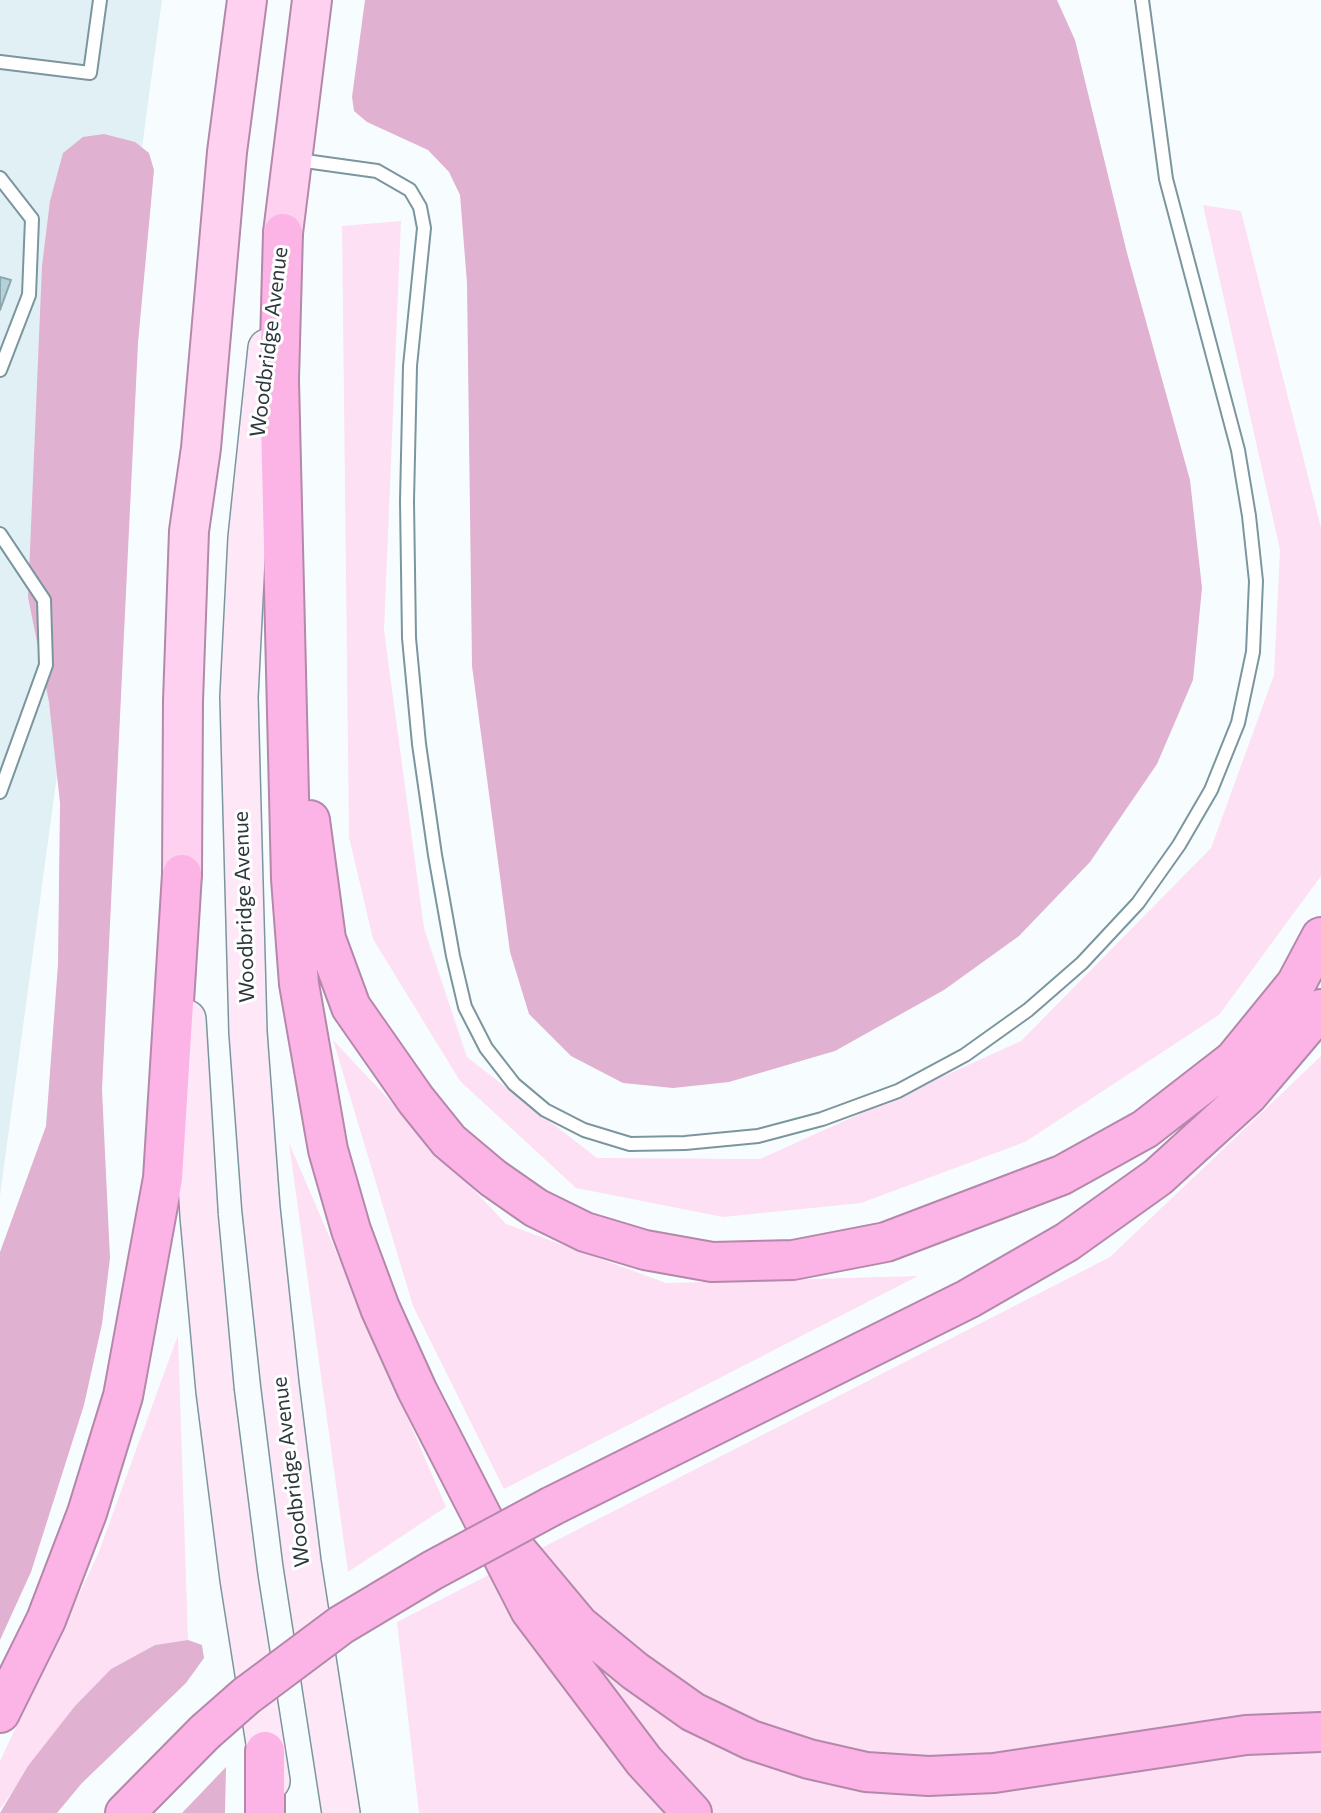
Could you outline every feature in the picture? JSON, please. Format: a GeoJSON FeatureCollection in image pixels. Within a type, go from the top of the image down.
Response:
{"type":"FeatureCollection","features":[{"type":"Feature","properties":{"kind":"highway"},"geometry":{"type":"LineString","coordinates":[[283,233],[279,380],[291,879],[299,984],[328,1150],[351,1230],[380,1308],[457,1468],[530,1609],[644,1761],[692,1813]]}},
{"type":"Feature","properties":{"kind":"highway"},"geometry":{"type":"LineString","coordinates":[[285,669],[326,939],[351,1007],[416,1101],[449,1140],[493,1178],[536,1208],[585,1232],[645,1250],[712,1262],[793,1260],[887,1242],[1062,1175],[1145,1129],[1234,1060],[1296,984],[1321,937]]}},
{"type":"Feature","properties":{"kind":"highway"},"geometry":{"type":"LineString","coordinates":[[0,1713],[46,1620],[87,1513],[122,1396],[163,1178],[182,874]]}},
{"type":"Feature","properties":{"kind":"highway"},"geometry":{"type":"LineString","coordinates":[[125,1813],[205,1732],[246,1696],[341,1625],[433,1570],[552,1506],[968,1299],[1067,1242],[1158,1177],[1248,1095],[1321,1009]]}},
{"type":"Feature","properties":{"kind":"highway"},"geometry":{"type":"LineString","coordinates":[[457,1468],[540,1580],[579,1625],[635,1671],[693,1712],[751,1740],[809,1759],[866,1772],[995,1773],[1246,1735],[1321,1732]]}},
{"type":"Feature","properties":{"kind":"highway"},"geometry":{"type":"LineString","coordinates":[[265,1751],[265,1813]]}},
{"type":"Feature","properties":{"kind":"main road"},"geometry":{"type":"LineString","coordinates":[[247,0],[226,164],[201,448],[189,531],[183,701],[182,874],[188,1051],[211,1350],[239,1580],[265,1751],[278,1813]]}},
{"type":"Feature","properties":{"kind":"main road","name":"Woodbridge Avenue"},"geometry":{"type":"LineString","coordinates":[[312,0],[261,385],[247,538],[239,697],[248,1032],[261,1209],[302,1562],[341,1813]]}},
{"type":"Feature","properties":{"kind":"lane"},"geometry":{"type":"LineString","coordinates":[[0,62],[90,73],[100,0]]}},
{"type":"Feature","properties":{"kind":"lane"},"geometry":{"type":"LineString","coordinates":[[291,159],[377,171],[410,190],[421,208],[424,228],[410,366],[407,501],[409,638],[419,744],[435,855],[465,1007],[486,1048],[514,1084],[545,1110],[584,1130],[630,1144],[685,1143],[758,1136],[822,1119],[898,1091],[965,1055],[1028,1010],[1082,962],[1138,903],[1180,845],[1211,790],[1238,723],[1254,652],[1256,581],[1249,516],[1238,450],[1166,179],[1142,0]]}},
{"type":"Feature","properties":{"kind":"lane"},"geometry":{"type":"LineString","coordinates":[[0,178],[32,219],[29,295],[0,370]]}},
{"type":"Feature","properties":{"kind":"lane"},"geometry":{"type":"LineString","coordinates":[[0,534],[44,600],[46,666],[0,792]]}},
{"type":"Feature","properties":{"kind":"shaded area"},"geometry":{"type":"Polygon","coordinates":[[[0,0],[162,0],[0,1196],[0,0]]]}},
{"type":"Feature","properties":{"kind":"shaded area"},"geometry":{"type":"Polygon","coordinates":[[[365,0],[1057,0],[1075,40],[1127,253],[1190,480],[1202,588],[1193,680],[1157,764],[1090,862],[1019,936],[944,990],[835,1051],[729,1082],[673,1088],[623,1083],[571,1056],[529,1014],[510,952],[472,666],[467,283],[460,195],[449,172],[428,150],[367,122],[354,111],[352,97],[365,0]]]}},
{"type":"Feature","properties":{"kind":"shaded area"},"geometry":{"type":"Polygon","coordinates":[[[104,134],[135,142],[149,153],[154,170],[138,343],[102,1090],[110,1258],[102,1324],[84,1405],[31,1572],[0,1640],[0,1252],[46,1126],[58,964],[60,803],[49,702],[28,597],[42,266],[50,201],[63,153],[83,137],[104,134]]]}},
{"type":"Feature","properties":{"kind":"shaded area"},"geometry":{"type":"Polygon","coordinates":[[[1203,205],[1241,211],[1321,528],[1321,876],[1219,1015],[1025,1142],[861,1203],[723,1217],[576,1188],[460,1081],[373,939],[349,837],[342,226],[401,221],[384,630],[424,928],[467,1057],[597,1158],[760,1159],[1021,1041],[1211,848],[1274,675],[1280,550],[1203,205]]]}},
{"type":"Feature","properties":{"kind":"shaded area"},"geometry":{"type":"Polygon","coordinates":[[[333,1040],[506,1224],[666,1283],[918,1276],[504,1489],[413,1306],[333,1040]]]}},
{"type":"Feature","properties":{"kind":"shaded area"},"geometry":{"type":"Polygon","coordinates":[[[1321,1056],[1321,1813],[419,1813],[397,1622],[1110,1257],[1321,1056]]]}},
{"type":"Feature","properties":{"kind":"shaded area"},"geometry":{"type":"Polygon","coordinates":[[[289,1143],[446,1507],[348,1572],[289,1143]]]}},
{"type":"Feature","properties":{"kind":"shaded area"},"geometry":{"type":"Polygon","coordinates":[[[178,1335],[188,1640],[155,1645],[111,1669],[75,1706],[0,1809],[0,1761],[98,1554],[178,1335]]]}},
{"type":"Feature","properties":{"kind":"shaded area"},"geometry":{"type":"Polygon","coordinates":[[[188,1640],[202,1645],[204,1658],[186,1683],[82,1783],[57,1813],[0,1813],[28,1766],[75,1706],[111,1669],[155,1645],[188,1640]]]}},
{"type":"Feature","properties":{"kind":"shaded area"},"geometry":{"type":"Polygon","coordinates":[[[226,1767],[225,1813],[182,1813],[226,1767]]]}},
{"type":"Feature","properties":{"kind":"building"},"geometry":{"type":"Polygon","coordinates":[[[0,277],[11,280],[0,310],[0,277]]]}}]}
